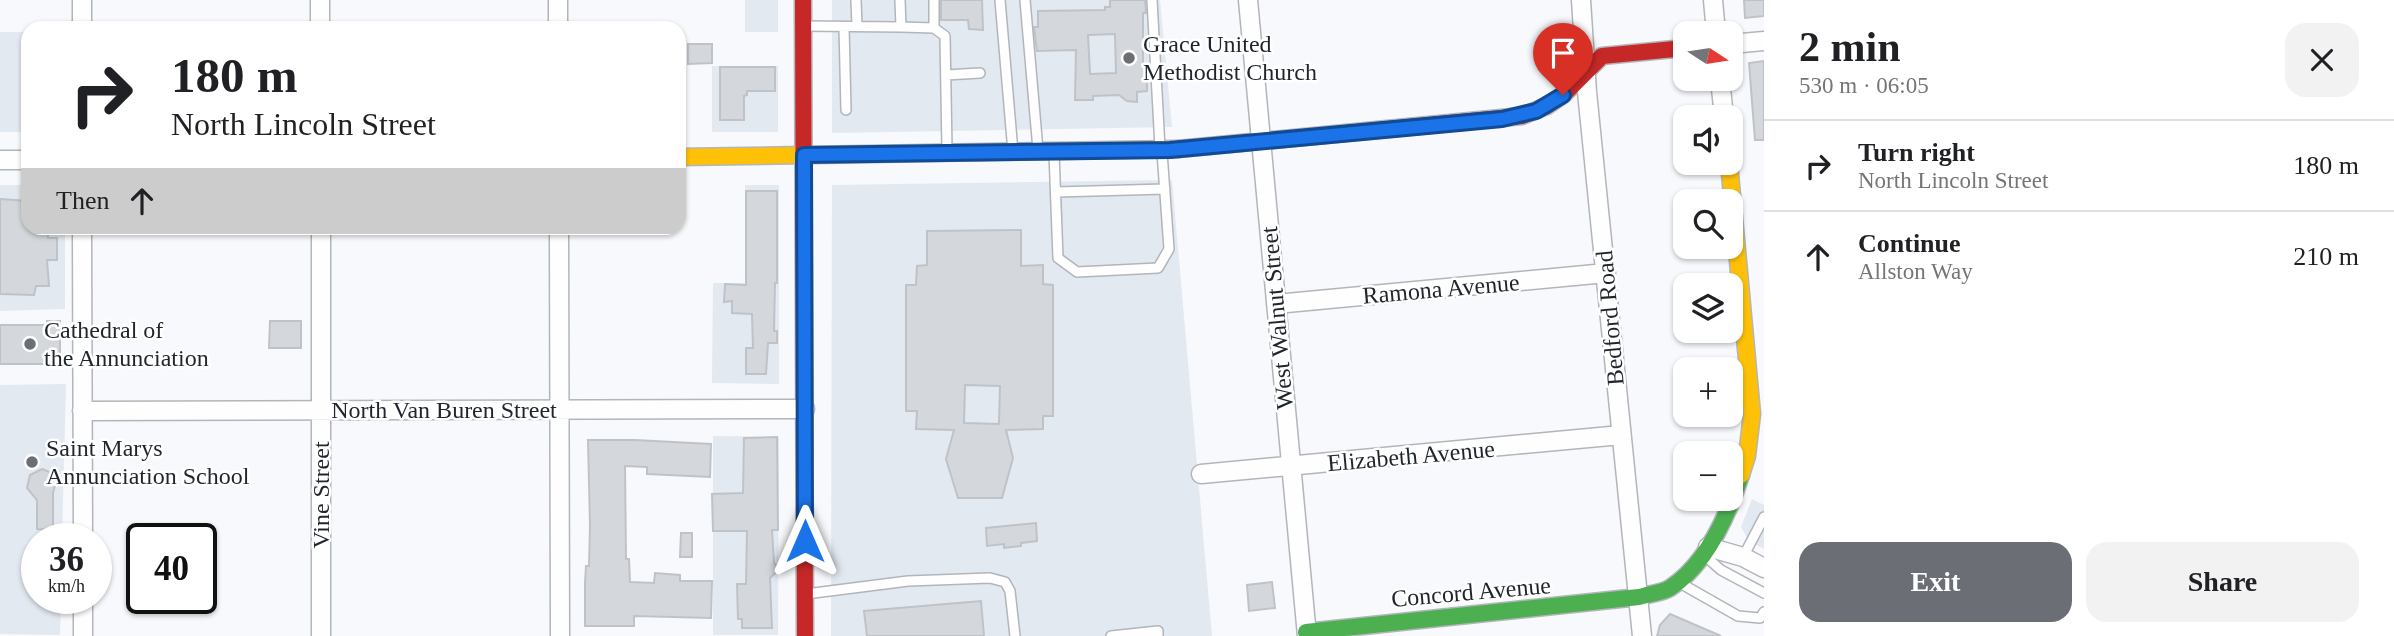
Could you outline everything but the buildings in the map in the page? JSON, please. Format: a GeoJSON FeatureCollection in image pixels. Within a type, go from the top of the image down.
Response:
{"type":"FeatureCollection","features":[{"type":"Feature","properties":{"kind":"street"},"geometry":{"type":"LineString","coordinates":[[82,0],[82,21]]}},
{"type":"Feature","properties":{"kind":"street"},"geometry":{"type":"LineString","coordinates":[[320,0],[320,21]]}},
{"type":"Feature","properties":{"kind":"street"},"geometry":{"type":"LineString","coordinates":[[558,0],[558,21]]}},
{"type":"Feature","properties":{"kind":"street"},"geometry":{"type":"LineString","coordinates":[[803,0],[805,636]]}},
{"type":"Feature","properties":{"kind":"street","name":"West Walnut Street"},"geometry":{"type":"LineString","coordinates":[[1248,0],[1307,634]]}},
{"type":"Feature","properties":{"kind":"street","name":"Bedford Road"},"geometry":{"type":"LineString","coordinates":[[1581,0],[1642,636]]}},
{"type":"Feature","properties":{"kind":"street"},"geometry":{"type":"LineString","coordinates":[[1713,0],[1715,21]]}},
{"type":"Feature","properties":{"kind":"street"},"geometry":{"type":"LineString","coordinates":[[1743,43],[1764,41]]}},
{"type":"Feature","properties":{"kind":"street"},"geometry":{"type":"LineString","coordinates":[[686,157],[1161,150],[1522,116],[1555,101],[1602,56],[1673,49]]}},
{"type":"Feature","properties":{"kind":"street"},"geometry":{"type":"LineString","coordinates":[[0,160],[21,160]]}},
{"type":"Feature","properties":{"kind":"street"},"geometry":{"type":"LineString","coordinates":[[1679,582],[1706,551],[1730,509],[1747,456],[1752,414],[1730,175]]}},
{"type":"Feature","properties":{"kind":"street"},"geometry":{"type":"LineString","coordinates":[[82,235],[83,523]]}},
{"type":"Feature","properties":{"kind":"street","name":"Vine Street"},"geometry":{"type":"LineString","coordinates":[[321,235],[321,636]]}},
{"type":"Feature","properties":{"kind":"street"},"geometry":{"type":"LineString","coordinates":[[559,235],[560,636]]}},
{"type":"Feature","properties":{"kind":"street","name":"Ramona Avenue"},"geometry":{"type":"LineString","coordinates":[[1276,304],[1606,273]]}},
{"type":"Feature","properties":{"kind":"street"},"geometry":{"type":"LineString","coordinates":[[1747,357],[1764,369]]}},
{"type":"Feature","properties":{"kind":"street","name":"North Van Buren Street"},"geometry":{"type":"LineString","coordinates":[[82,411],[805,409]]}},
{"type":"Feature","properties":{"kind":"street","name":"Elizabeth Avenue"},"geometry":{"type":"LineString","coordinates":[[1201,474],[1621,436]]}},
{"type":"Feature","properties":{"kind":"street"},"geometry":{"type":"LineString","coordinates":[[1706,551],[1743,557],[1764,568]]}},
{"type":"Feature","properties":{"kind":"street","name":"Concord Avenue"},"geometry":{"type":"LineString","coordinates":[[1307,634],[1639,597],[1663,592],[1679,582]]}},
{"type":"Feature","properties":{"kind":"street"},"geometry":{"type":"LineString","coordinates":[[83,614],[83,636]]}},
{"type":"Feature","properties":{"kind":"lane"},"geometry":{"type":"LineString","coordinates":[[856,0],[857,26]]}},
{"type":"Feature","properties":{"kind":"lane"},"geometry":{"type":"LineString","coordinates":[[900,0],[901,27]]}},
{"type":"Feature","properties":{"kind":"lane"},"geometry":{"type":"LineString","coordinates":[[934,0],[934,28]]}},
{"type":"Feature","properties":{"kind":"lane"},"geometry":{"type":"LineString","coordinates":[[1000,0],[1013,152]]}},
{"type":"Feature","properties":{"kind":"lane"},"geometry":{"type":"LineString","coordinates":[[1025,0],[1046,152],[1056,192],[1058,258],[1077,272],[1158,268],[1169,249],[1152,0]]}},
{"type":"Feature","properties":{"kind":"lane"},"geometry":{"type":"LineString","coordinates":[[803,26],[934,28],[945,36],[947,153]]}},
{"type":"Feature","properties":{"kind":"lane"},"geometry":{"type":"LineString","coordinates":[[844,27],[846,110]]}},
{"type":"Feature","properties":{"kind":"lane"},"geometry":{"type":"LineString","coordinates":[[946,75],[980,73]]}},
{"type":"Feature","properties":{"kind":"lane"},"geometry":{"type":"LineString","coordinates":[[1056,192],[1165,189]]}},
{"type":"Feature","properties":{"kind":"lane"},"geometry":{"type":"LineString","coordinates":[[1743,557],[1764,517]]}},
{"type":"Feature","properties":{"kind":"lane"},"geometry":{"type":"LineString","coordinates":[[1706,551],[1721,570],[1764,593]]}},
{"type":"Feature","properties":{"kind":"lane"},"geometry":{"type":"LineString","coordinates":[[805,594],[908,581],[990,578],[1005,582],[1010,592],[1015,636]]}},
{"type":"Feature","properties":{"kind":"lane"},"geometry":{"type":"LineString","coordinates":[[1679,582],[1738,616],[1760,618],[1764,612]]}},
{"type":"Feature","properties":{"kind":"lane"},"geometry":{"type":"LineString","coordinates":[[1111,636],[1158,631],[1158,636]]}},
{"type":"Feature","properties":{"kind":"shaded area"},"geometry":{"type":"Polygon","coordinates":[[[745,0],[778,0],[778,32],[745,32],[745,0]]]}},
{"type":"Feature","properties":{"kind":"shaded area"},"geometry":{"type":"Polygon","coordinates":[[[832,0],[1160,0],[1172,127],[832,133],[832,0]]]}},
{"type":"Feature","properties":{"kind":"shaded area"},"geometry":{"type":"Polygon","coordinates":[[[0,32],[21,32],[21,132],[0,132],[0,32]]]}},
{"type":"Feature","properties":{"kind":"shaded area"},"geometry":{"type":"Polygon","coordinates":[[[712,66],[778,66],[778,132],[712,132],[712,66]]]}},
{"type":"Feature","properties":{"kind":"shaded area"},"geometry":{"type":"Polygon","coordinates":[[[1172,180],[1212,636],[831,636],[832,185],[1172,180]]]}},
{"type":"Feature","properties":{"kind":"shaded area"},"geometry":{"type":"Polygon","coordinates":[[[0,185],[21,185],[21,235],[65,235],[65,309],[0,311],[0,185]]]}},
{"type":"Feature","properties":{"kind":"shaded area"},"geometry":{"type":"Polygon","coordinates":[[[745,185],[779,185],[779,384],[712,383],[713,283],[745,283],[745,185]]]}},
{"type":"Feature","properties":{"kind":"shaded area","name":"Saint Marys Annunciation School"},"geometry":{"type":"Polygon","coordinates":[[[66,384],[62,523],[21,523],[21,614],[61,614],[60,635],[0,634],[0,385],[66,384]]]}},
{"type":"Feature","properties":{"kind":"shaded area"},"geometry":{"type":"Polygon","coordinates":[[[713,436],[779,437],[778,635],[713,635],[713,436]]]}},
{"type":"Feature","properties":{"kind":"shaded area"},"geometry":{"type":"Polygon","coordinates":[[[1752,499],[1764,505],[1764,549],[1749,541],[1741,527],[1752,499]]]}},
{"type":"Feature","properties":{"kind":"traffic: fast"},"geometry":{"type":"LineString","coordinates":[[1306,632],[1639,597],[1663,591],[1695,566],[1728,511]]}},
{"type":"Feature","properties":{"kind":"traffic: slow"},"geometry":{"type":"LineString","coordinates":[[686,157],[1178,149]]}},
{"type":"Feature","properties":{"kind":"traffic: slow"},"geometry":{"type":"LineString","coordinates":[[1730,175],[1752,414],[1743,469]]}},
{"type":"Feature","properties":{"kind":"traffic: jam"},"geometry":{"type":"LineString","coordinates":[[803,0],[805,636]]}},
{"type":"Feature","properties":{"kind":"traffic: jam"},"geometry":{"type":"LineString","coordinates":[[1178,149],[1522,116],[1547,106],[1563,95],[1602,56],[1673,49]]}},
{"type":"Feature","properties":{"kind":"place","name":"Grace United Methodist Church"},"geometry":{"type":"Point","coordinates":[1129,58]}},
{"type":"Feature","properties":{"kind":"place","name":"Cathedral of the Annunciation"},"geometry":{"type":"Point","coordinates":[30,344]}},
{"type":"Feature","properties":{"kind":"place","name":"Saint Marys Annunciation School"},"geometry":{"type":"Point","coordinates":[32,462]}},
{"type":"Feature","properties":{"kind":"route"},"geometry":{"type":"LineString","coordinates":[[805,541],[804,155],[1170,150],[1502,119],[1536,111],[1563,95]]}}]}
